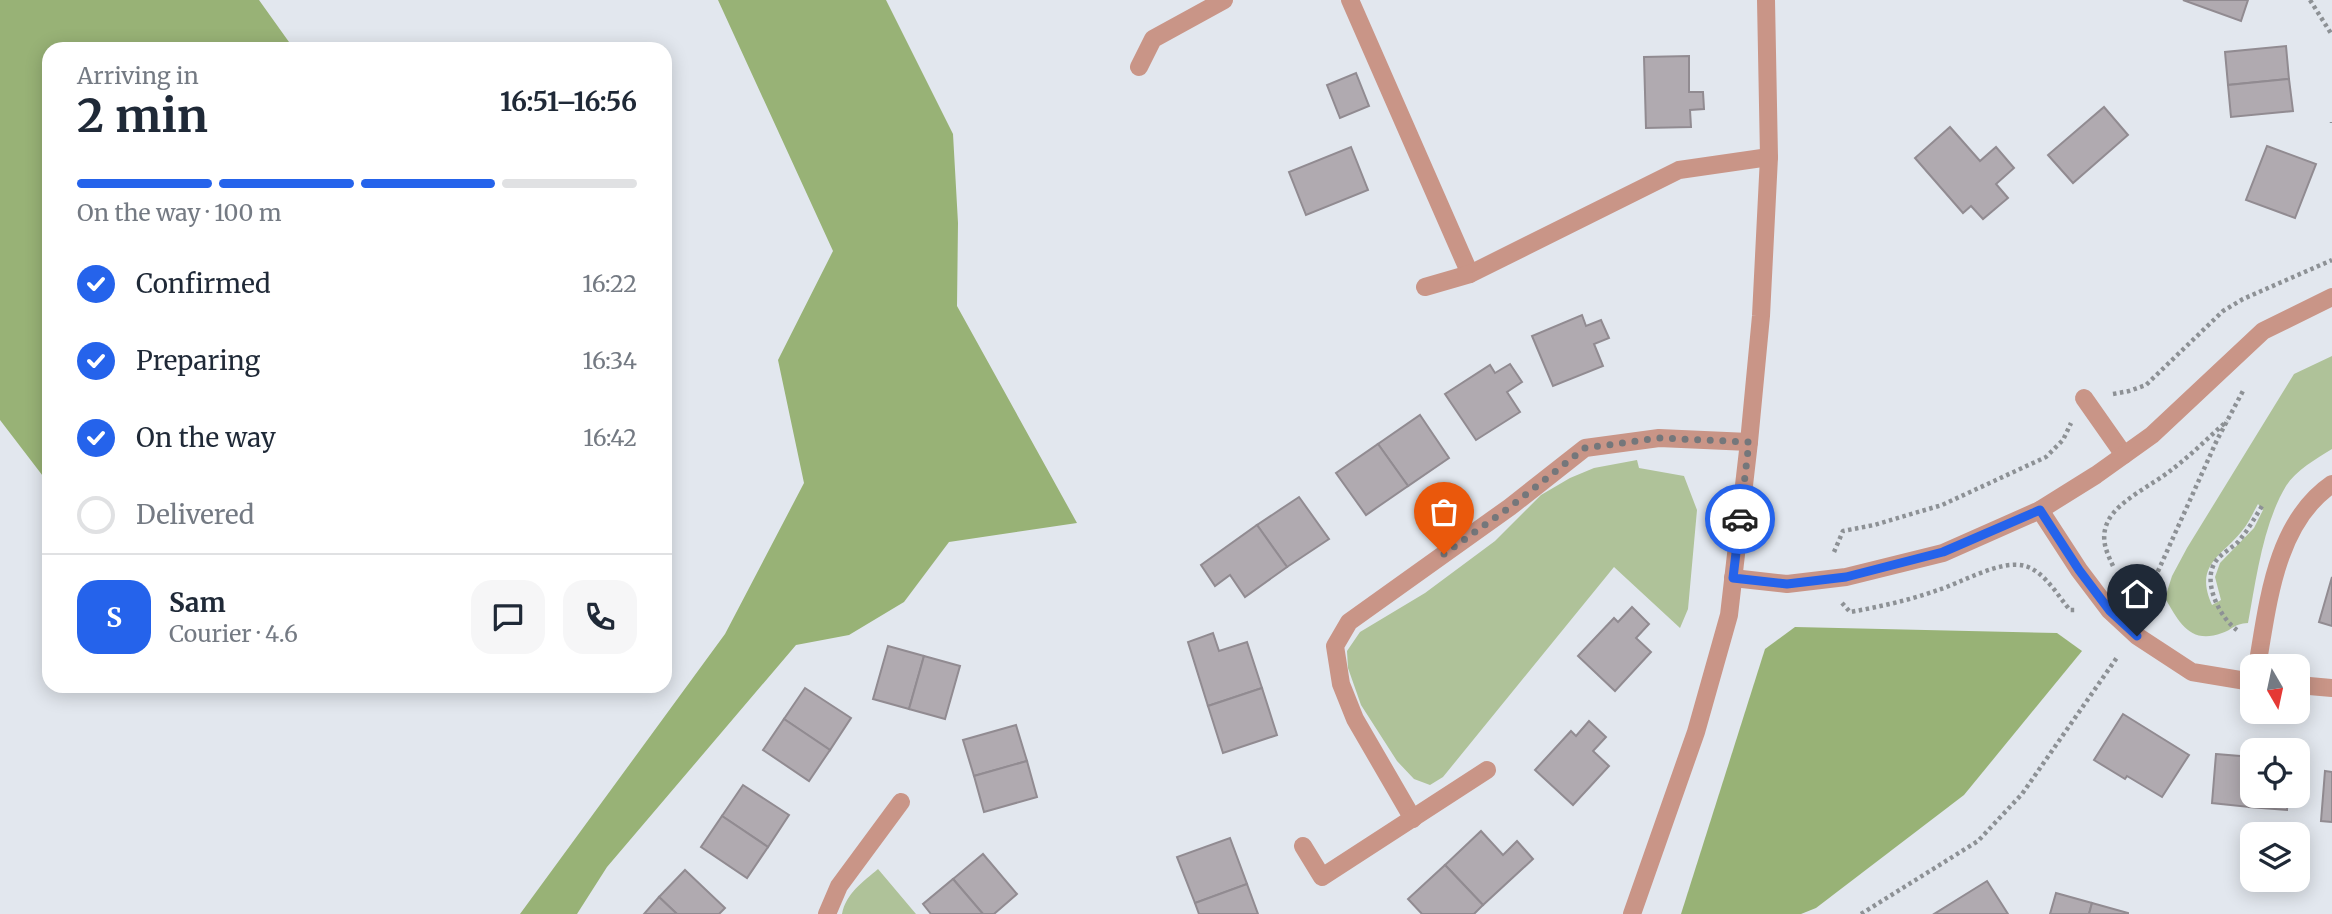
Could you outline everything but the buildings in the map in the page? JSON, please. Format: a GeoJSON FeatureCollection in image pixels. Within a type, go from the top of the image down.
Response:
{"type":"FeatureCollection","features":[{"type":"Feature","properties":{"kind":"street"},"geometry":{"type":"LineString","coordinates":[[1139,67],[1153,38],[1224,0]]}},
{"type":"Feature","properties":{"kind":"street"},"geometry":{"type":"LineString","coordinates":[[1350,0],[1470,274]]}},
{"type":"Feature","properties":{"kind":"street"},"geometry":{"type":"LineString","coordinates":[[1632,914],[1696,732],[1729,615],[1761,316],[1769,157],[1766,0]]}},
{"type":"Feature","properties":{"kind":"street"},"geometry":{"type":"LineString","coordinates":[[1425,287],[1470,274],[1679,170],[1769,157]]}},
{"type":"Feature","properties":{"kind":"street"},"geometry":{"type":"LineString","coordinates":[[1733,578],[1787,584],[1846,577],[1943,552],[2040,510],[2152,435],[2263,331],[2332,297]]}},
{"type":"Feature","properties":{"kind":"street"},"geometry":{"type":"LineString","coordinates":[[2084,398],[2124,455]]}},
{"type":"Feature","properties":{"kind":"street"},"geometry":{"type":"LineString","coordinates":[[1413,819],[1355,719],[1341,684],[1335,646],[1349,622],[1510,507],[1585,448],[1659,438],[1749,442]]}},
{"type":"Feature","properties":{"kind":"street"},"geometry":{"type":"LineString","coordinates":[[2259,654],[2273,578],[2287,543],[2301,515],[2321,491],[2332,484]]}},
{"type":"Feature","properties":{"kind":"street"},"geometry":{"type":"LineString","coordinates":[[2040,510],[2079,570],[2110,611],[2137,636],[2192,672],[2240,680]]}},
{"type":"Feature","properties":{"kind":"street"},"geometry":{"type":"LineString","coordinates":[[2310,686],[2332,688]]}},
{"type":"Feature","properties":{"kind":"street"},"geometry":{"type":"LineString","coordinates":[[1304,846],[1322,877],[1487,770]]}},
{"type":"Feature","properties":{"kind":"street"},"geometry":{"type":"LineString","coordinates":[[827,914],[839,886],[901,802]]}},
{"type":"Feature","properties":{"kind":"path"},"geometry":{"type":"LineString","coordinates":[[2310,0],[2332,35]]}},
{"type":"Feature","properties":{"kind":"path"},"geometry":{"type":"LineString","coordinates":[[2227,421],[2173,469],[2114,510],[2106,524],[2103,541],[2106,554],[2113,565],[2110,611],[2070,610],[2038,572],[2024,565],[2004,565],[1938,591],[1850,612],[1822,580],[1843,531],[1942,505],[2046,457],[2063,440],[2084,398],[2129,391],[2146,385],[2223,311],[2243,299],[2332,260]]}},
{"type":"Feature","properties":{"kind":"path"},"geometry":{"type":"LineString","coordinates":[[1861,914],[1978,841],[2022,794],[2118,657],[2152,619],[2150,589],[2227,421],[2244,389],[2253,379]]}},
{"type":"Feature","properties":{"kind":"path"},"geometry":{"type":"LineString","coordinates":[[2260,648],[2232,626],[2214,600],[2210,575],[2215,562],[2244,534],[2262,506]]}},
{"type":"Feature","properties":{"kind":"green space"},"geometry":{"type":"Polygon","coordinates":[[[0,0],[259,0],[289,42],[42,42],[42,475],[0,420],[0,0]]]}},
{"type":"Feature","properties":{"kind":"green space"},"geometry":{"type":"Polygon","coordinates":[[[718,0],[886,0],[953,134],[958,223],[957,306],[1077,523],[949,542],[904,602],[849,635],[796,645],[607,867],[577,914],[520,914],[725,634],[804,483],[778,360],[833,251],[718,0]]]}},
{"type":"Feature","properties":{"kind":"green space"},"geometry":{"type":"Polygon","coordinates":[[[2332,356],[2332,449],[2295,475],[2278,501],[2261,553],[2248,623],[2211,636],[2194,634],[2181,623],[2165,598],[2172,576],[2294,374],[2332,356]],[[2258,504],[2245,527],[2209,570],[2206,579],[2207,591],[2212,605],[2221,600],[2215,577],[2220,563],[2254,528],[2263,510],[2258,504]]]}},
{"type":"Feature","properties":{"kind":"green space"},"geometry":{"type":"Polygon","coordinates":[[[1637,460],[1639,468],[1684,476],[1697,510],[1688,609],[1680,628],[1614,567],[1443,777],[1430,785],[1414,779],[1397,761],[1361,705],[1348,668],[1347,651],[1360,632],[1425,593],[1495,541],[1541,495],[1594,468],[1637,460]]]}},
{"type":"Feature","properties":{"kind":"green space"},"geometry":{"type":"Polygon","coordinates":[[[1795,627],[2057,633],[2082,651],[1964,795],[1816,908],[1801,914],[1681,914],[1765,649],[1795,627]]]}},
{"type":"Feature","properties":{"kind":"green space"},"geometry":{"type":"Polygon","coordinates":[[[878,869],[916,914],[842,914],[851,894],[878,869]]]}},
{"type":"Feature","properties":{"kind":"way so far"},"geometry":{"type":"LineString","coordinates":[[1444,554],[1585,448],[1659,438],[1749,442],[1740,519]]}},
{"type":"Feature","properties":{"kind":"route"},"geometry":{"type":"LineString","coordinates":[[1740,519],[1733,578],[1787,584],[1846,577],[1943,552],[2040,510],[2079,570],[2110,611],[2137,636]]}}]}
